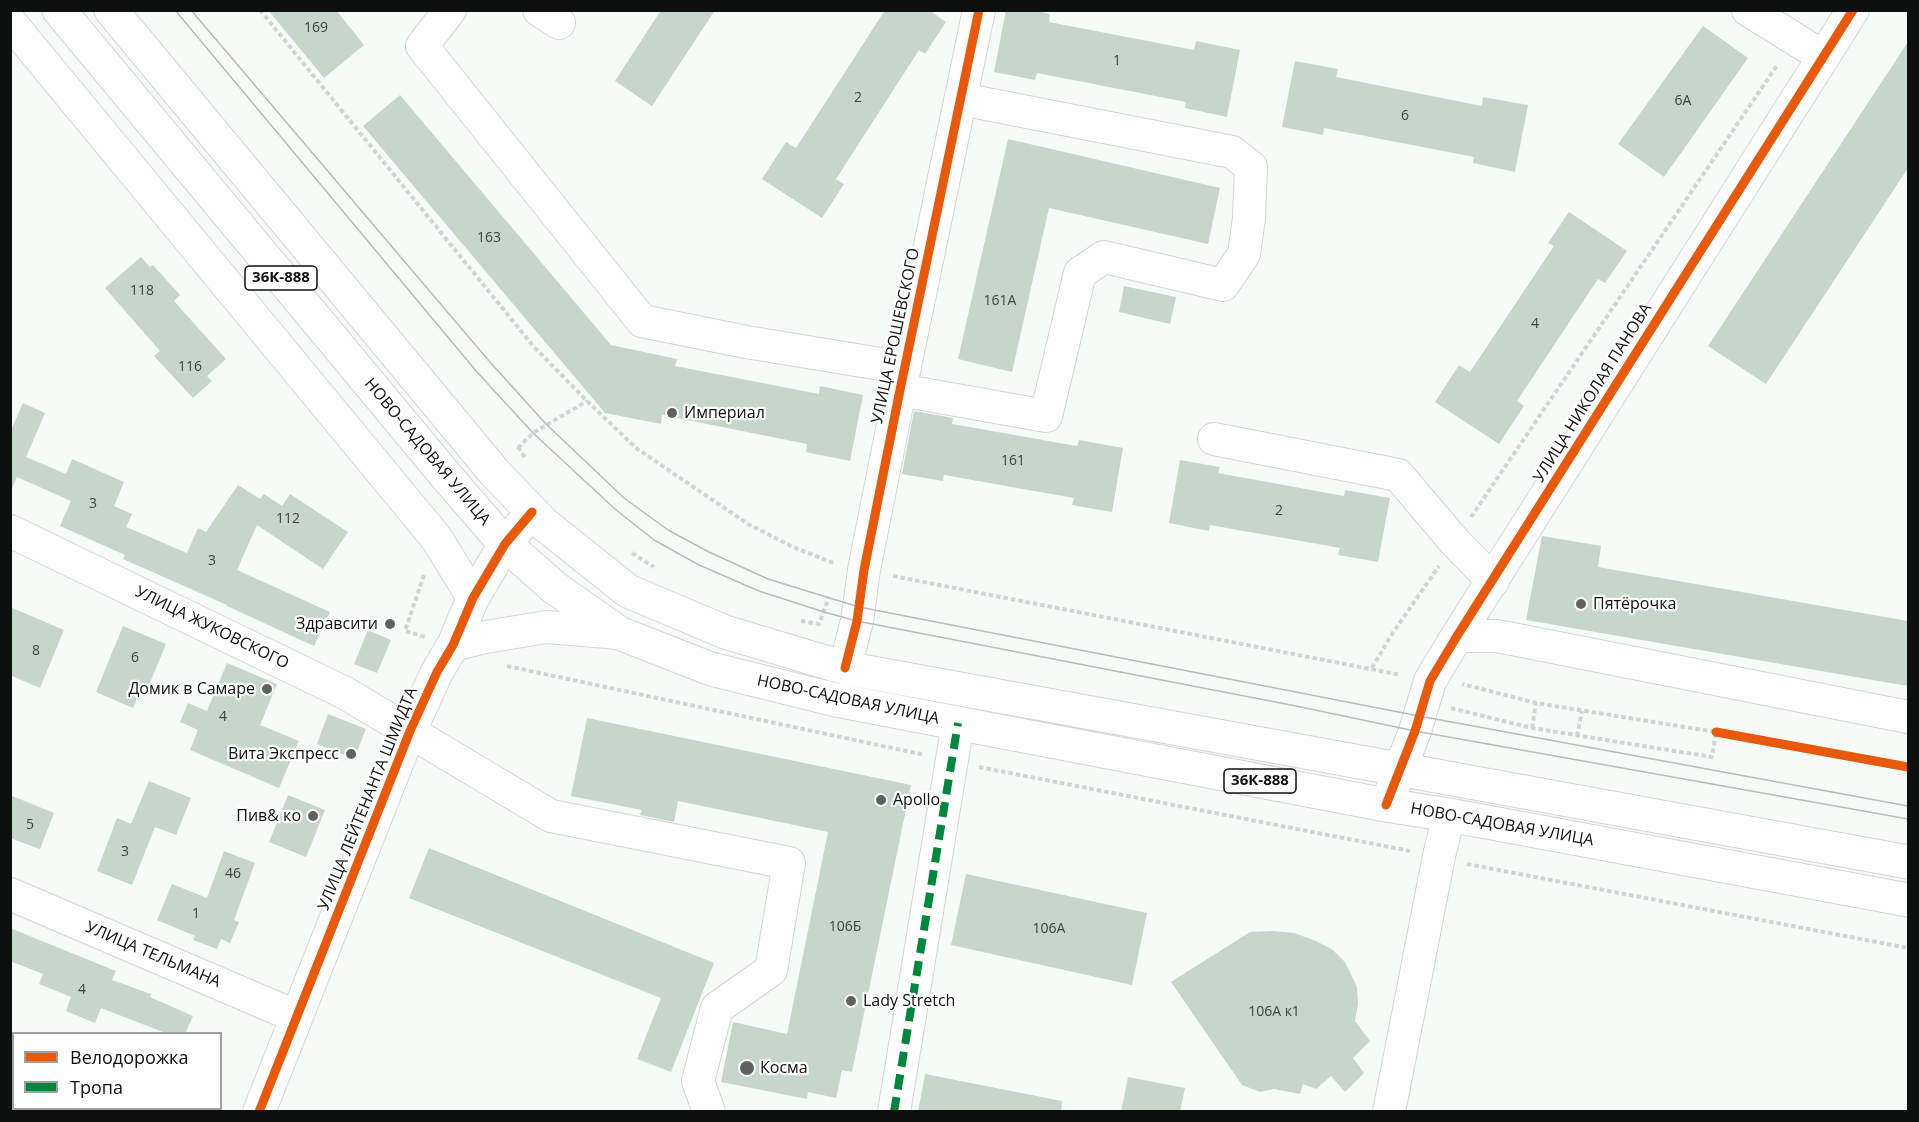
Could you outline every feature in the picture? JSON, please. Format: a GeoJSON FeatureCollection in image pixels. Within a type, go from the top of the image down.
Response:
{"type":"FeatureCollection","features":[{"type":"Feature","properties":{"kind":"main road","name":"НОВО-САДОВАЯ УЛИЦА"},"geometry":{"type":"LineString","coordinates":[[59,10],[505,544],[555,588],[619,633],[711,669],[836,700],[1386,805],[1908,900]]}},
{"type":"Feature","properties":{"kind":"main road","name":"НОВО-САДОВАЯ УЛИЦА"},"geometry":{"type":"LineString","coordinates":[[111,10],[495,473],[544,524],[628,591],[725,632],[845,668],[1908,862]]}},
{"type":"Feature","properties":{"kind":"street"},"geometry":{"type":"LineString","coordinates":[[450,10],[422,45],[642,321],[746,342],[1046,416],[1080,273],[1104,257],[1223,285],[1244,254],[1249,218],[1251,167],[1232,152],[961,99]]}},
{"type":"Feature","properties":{"kind":"street","name":"УЛИЦА ЕРОШЕВСКОГО"},"geometry":{"type":"LineString","coordinates":[[845,668],[857,621],[846,563],[902,379],[979,10]]}},
{"type":"Feature","properties":{"kind":"street"},"geometry":{"type":"LineString","coordinates":[[1748,10],[1822,56]]}},
{"type":"Feature","properties":{"kind":"street","name":"УЛИЦА НИКОЛАЯ ПАНОВА"},"geometry":{"type":"LineString","coordinates":[[1386,805],[1415,731],[1437,694],[1457,636],[1853,10]]}},
{"type":"Feature","properties":{"kind":"street"},"geometry":{"type":"LineString","coordinates":[[10,22],[437,539],[473,597]]}},
{"type":"Feature","properties":{"kind":"street"},"geometry":{"type":"LineString","coordinates":[[1214,439],[1398,475],[1455,542],[1493,581]]}},
{"type":"Feature","properties":{"kind":"street","name":"УЛИЦА ЛЕЙТЕНАНТА ШМИДТА"},"geometry":{"type":"LineString","coordinates":[[259,1112],[410,731],[437,672],[453,645],[473,597],[505,544],[532,512]]}},
{"type":"Feature","properties":{"kind":"street","name":"УЛИЦА ЖУКОВСКОГО"},"geometry":{"type":"LineString","coordinates":[[10,531],[345,693],[551,816],[789,862],[771,970],[717,1008],[698,1081],[709,1112]]}},
{"type":"Feature","properties":{"kind":"street"},"geometry":{"type":"LineString","coordinates":[[453,645],[485,637],[547,627],[619,633]]}},
{"type":"Feature","properties":{"kind":"street"},"geometry":{"type":"LineString","coordinates":[[1457,636],[1497,636],[1908,717]]}},
{"type":"Feature","properties":{"kind":"street"},"geometry":{"type":"LineString","coordinates":[[894,1112],[958,723]]}},
{"type":"Feature","properties":{"kind":"street"},"geometry":{"type":"LineString","coordinates":[[1389,1112],[1449,815]]}},
{"type":"Feature","properties":{"kind":"street","name":"УЛИЦА ТЕЛЬМАНА"},"geometry":{"type":"LineString","coordinates":[[10,894],[296,1016]]}},
{"type":"Feature","properties":{"kind":"path"},"geometry":{"type":"LineString","coordinates":[[260,10],[534,347],[587,401],[636,448],[748,524],[793,547],[846,563],[1372,668],[1532,728],[1712,757],[1716,732]]}},
{"type":"Feature","properties":{"kind":"path"},"geometry":{"type":"LineString","coordinates":[[1372,668],[1390,637],[1795,39]]}},
{"type":"Feature","properties":{"kind":"path"},"geometry":{"type":"LineString","coordinates":[[518,447],[529,463]]}},
{"type":"Feature","properties":{"kind":"path"},"geometry":{"type":"LineString","coordinates":[[631,552],[657,569]]}},
{"type":"Feature","properties":{"kind":"path"},"geometry":{"type":"LineString","coordinates":[[798,620],[819,624],[831,587]]}},
{"type":"Feature","properties":{"kind":"path"},"geometry":{"type":"LineString","coordinates":[[1465,676],[1456,682],[1536,703],[1728,734]]}},
{"type":"Feature","properties":{"kind":"path"},"geometry":{"type":"LineString","coordinates":[[1532,728],[1536,703]]}},
{"type":"Feature","properties":{"kind":"path"},"geometry":{"type":"LineString","coordinates":[[1577,736],[1582,711]]}},
{"type":"Feature","properties":{"kind":"building"},"geometry":{"type":"Polygon","coordinates":[[[268,10],[336,10],[364,45],[324,78],[268,10]]]}},
{"type":"Feature","properties":{"kind":"building"},"geometry":{"type":"Polygon","coordinates":[[[661,10],[715,10],[652,106],[615,81],[661,10]]]}},
{"type":"Feature","properties":{"kind":"building"},"geometry":{"type":"Polygon","coordinates":[[[885,10],[929,10],[946,22],[925,54],[919,50],[836,179],[844,184],[822,218],[762,179],[786,142],[796,148],[885,10]]]}},
{"type":"Feature","properties":{"kind":"building"},"geometry":{"type":"Polygon","coordinates":[[[1006,10],[1031,10],[1050,14],[1049,22],[1194,50],[1196,41],[1240,50],[1227,117],[1185,108],[1186,102],[1037,73],[1035,80],[994,72],[1006,10]]]}},
{"type":"Feature","properties":{"kind":"building"},"geometry":{"type":"Polygon","coordinates":[[[1703,26],[1748,58],[1664,177],[1618,144],[1703,26]]]}},
{"type":"Feature","properties":{"kind":"building"},"geometry":{"type":"Polygon","coordinates":[[[1908,42],[1908,168],[1766,384],[1708,346],[1908,42]]]}},
{"type":"Feature","properties":{"kind":"building"},"geometry":{"type":"Polygon","coordinates":[[[1295,61],[1338,69],[1336,77],[1482,106],[1483,97],[1528,105],[1515,172],[1473,163],[1474,157],[1324,128],[1323,135],[1282,127],[1295,61]]]}},
{"type":"Feature","properties":{"kind":"building"},"geometry":{"type":"Polygon","coordinates":[[[400,95],[611,345],[677,359],[675,366],[819,394],[820,386],[863,395],[850,461],[806,452],[807,444],[662,415],[661,424],[605,413],[363,126],[400,95]]]}},
{"type":"Feature","properties":{"kind":"building"},"geometry":{"type":"Polygon","coordinates":[[[1008,139],[1220,188],[1208,244],[1049,208],[1012,372],[958,359],[1008,139]]]}},
{"type":"Feature","properties":{"kind":"building"},"geometry":{"type":"Polygon","coordinates":[[[1569,212],[1627,251],[1605,283],[1598,279],[1517,401],[1524,406],[1499,444],[1435,402],[1459,365],[1470,372],[1554,246],[1548,243],[1569,212]]]}},
{"type":"Feature","properties":{"kind":"building"},"geometry":{"type":"Polygon","coordinates":[[[141,257],[150,267],[153,265],[180,295],[174,301],[226,359],[207,376],[212,381],[193,398],[154,356],[160,351],[105,288],[141,257]]]}},
{"type":"Feature","properties":{"kind":"building"},"geometry":{"type":"Polygon","coordinates":[[[1124,286],[1176,297],[1170,324],[1119,312],[1124,286]]]}},
{"type":"Feature","properties":{"kind":"building"},"geometry":{"type":"Polygon","coordinates":[[[23,403],[45,413],[26,457],[66,474],[72,459],[124,482],[114,506],[132,514],[126,527],[187,553],[198,528],[206,532],[238,485],[260,499],[264,494],[282,506],[290,494],[348,532],[323,569],[257,525],[237,570],[330,612],[314,646],[123,559],[125,555],[60,526],[71,501],[17,477],[10,493],[10,432],[23,403]]]}},
{"type":"Feature","properties":{"kind":"building"},"geometry":{"type":"Polygon","coordinates":[[[914,411],[953,418],[952,424],[1077,446],[1079,440],[1123,448],[1112,512],[1072,505],[1074,498],[944,475],[943,481],[902,474],[914,411]]]}},
{"type":"Feature","properties":{"kind":"building"},"geometry":{"type":"Polygon","coordinates":[[[1180,460],[1220,467],[1218,473],[1344,496],[1345,490],[1390,498],[1378,562],[1338,555],[1340,548],[1210,525],[1209,531],[1169,523],[1180,460]]]}},
{"type":"Feature","properties":{"kind":"building"},"geometry":{"type":"Polygon","coordinates":[[[1542,536],[1601,546],[1598,567],[1908,621],[1908,686],[1526,620],[1542,536]]]}},
{"type":"Feature","properties":{"kind":"building"},"geometry":{"type":"Polygon","coordinates":[[[10,607],[64,630],[40,688],[10,675],[10,607]]]}},
{"type":"Feature","properties":{"kind":"building"},"geometry":{"type":"Polygon","coordinates":[[[123,626],[166,644],[147,690],[142,688],[133,708],[96,692],[123,626]]]}},
{"type":"Feature","properties":{"kind":"building"},"geometry":{"type":"Polygon","coordinates":[[[368,630],[391,640],[377,673],[354,664],[368,630]]]}},
{"type":"Feature","properties":{"kind":"building"},"geometry":{"type":"Polygon","coordinates":[[[227,663],[277,684],[260,725],[299,741],[279,788],[190,750],[198,730],[180,722],[188,703],[207,711],[227,663]]]}},
{"type":"Feature","properties":{"kind":"building"},"geometry":{"type":"Polygon","coordinates":[[[328,714],[366,729],[354,759],[317,744],[328,714]]]}},
{"type":"Feature","properties":{"kind":"building"},"geometry":{"type":"Polygon","coordinates":[[[587,718],[911,785],[852,1072],[842,1070],[836,1098],[808,1092],[807,1099],[721,1082],[733,1022],[787,1034],[828,832],[678,801],[674,822],[640,815],[642,810],[571,796],[587,718]]]}},
{"type":"Feature","properties":{"kind":"building"},"geometry":{"type":"Polygon","coordinates":[[[149,781],[191,798],[176,835],[155,827],[132,885],[97,871],[117,818],[131,824],[149,781]]]}},
{"type":"Feature","properties":{"kind":"building"},"geometry":{"type":"Polygon","coordinates":[[[10,795],[54,813],[40,849],[10,838],[10,795]]]}},
{"type":"Feature","properties":{"kind":"building"},"geometry":{"type":"Polygon","coordinates":[[[288,795],[325,810],[306,857],[269,842],[288,795]]]}},
{"type":"Feature","properties":{"kind":"building"},"geometry":{"type":"Polygon","coordinates":[[[429,848],[714,963],[671,1072],[637,1059],[661,998],[409,898],[429,848]]]}},
{"type":"Feature","properties":{"kind":"building"},"geometry":{"type":"Polygon","coordinates":[[[224,851],[255,863],[234,920],[239,922],[230,943],[221,939],[217,949],[193,940],[195,936],[157,920],[172,884],[207,898],[224,851]]]}},
{"type":"Feature","properties":{"kind":"building"},"geometry":{"type":"Polygon","coordinates":[[[966,874],[1147,913],[1132,985],[951,945],[966,874]]]}},
{"type":"Feature","properties":{"kind":"building"},"geometry":{"type":"Polygon","coordinates":[[[10,928],[116,971],[112,980],[151,994],[150,997],[193,1016],[186,1032],[163,1032],[101,1008],[95,1023],[66,1011],[71,997],[39,984],[43,974],[10,961],[10,928]]]}},
{"type":"Feature","properties":{"kind":"building"},"geometry":{"type":"Polygon","coordinates":[[[1250,932],[1294,933],[1333,950],[1345,962],[1357,987],[1358,1004],[1355,1021],[1370,1041],[1353,1058],[1364,1073],[1345,1092],[1331,1076],[1316,1089],[1303,1084],[1300,1094],[1274,1089],[1260,1092],[1242,1085],[1171,982],[1250,932]]]}},
{"type":"Feature","properties":{"kind":"building"},"geometry":{"type":"Polygon","coordinates":[[[925,1074],[1062,1101],[1061,1112],[918,1112],[925,1074]]]}},
{"type":"Feature","properties":{"kind":"building"},"geometry":{"type":"Polygon","coordinates":[[[1128,1077],[1185,1088],[1180,1112],[1121,1112],[1128,1077]]]}},
{"type":"Feature","properties":{"kind":"tram line"},"geometry":{"type":"LineString","coordinates":[[175,10],[477,372],[533,433],[615,509],[654,540],[699,565],[759,591],[857,621],[1415,731],[1908,819]]}},
{"type":"Feature","properties":{"kind":"tram line"},"geometry":{"type":"LineString","coordinates":[[191,10],[489,361],[546,424],[624,498],[668,530],[709,552],[768,579],[859,607],[1419,716],[1908,806]]}},
{"type":"Feature","properties":{"kind":"marked path"},"geometry":{"type":"LineString","coordinates":[[894,1112],[958,723]]}},
{"type":"Feature","properties":{"kind":"cycle path"},"geometry":{"type":"LineString","coordinates":[[845,668],[857,621],[864,570],[979,10]]}},
{"type":"Feature","properties":{"kind":"cycle path"},"geometry":{"type":"LineString","coordinates":[[1386,805],[1415,731],[1430,681],[1853,10]]}},
{"type":"Feature","properties":{"kind":"cycle path"},"geometry":{"type":"LineString","coordinates":[[259,1112],[410,731],[437,672],[453,645],[473,598],[505,544],[532,512]]}},
{"type":"Feature","properties":{"kind":"cycle path"},"geometry":{"type":"LineString","coordinates":[[1716,732],[1908,767]]}},
{"type":"Feature","properties":{"kind":"place","name":"Империал"},"geometry":{"type":"Point","coordinates":[672,413]}},
{"type":"Feature","properties":{"kind":"place","name":"Пятёрочка"},"geometry":{"type":"Point","coordinates":[1581,604]}},
{"type":"Feature","properties":{"kind":"place","name":"Здравсити"},"geometry":{"type":"Point","coordinates":[390,624]}},
{"type":"Feature","properties":{"kind":"place","name":"Домик в Самаре"},"geometry":{"type":"Point","coordinates":[267,689]}},
{"type":"Feature","properties":{"kind":"place","name":"Вита Экспресс"},"geometry":{"type":"Point","coordinates":[351,754]}},
{"type":"Feature","properties":{"kind":"place","name":"Apollo"},"geometry":{"type":"Point","coordinates":[881,800]}},
{"type":"Feature","properties":{"kind":"place","name":"Пив& ко"},"geometry":{"type":"Point","coordinates":[313,816]}},
{"type":"Feature","properties":{"kind":"place","name":"Lady Stretch"},"geometry":{"type":"Point","coordinates":[851,1001]}},
{"type":"Feature","properties":{"kind":"place","name":"Косма"},"geometry":{"type":"Point","coordinates":[747,1068]}}]}
